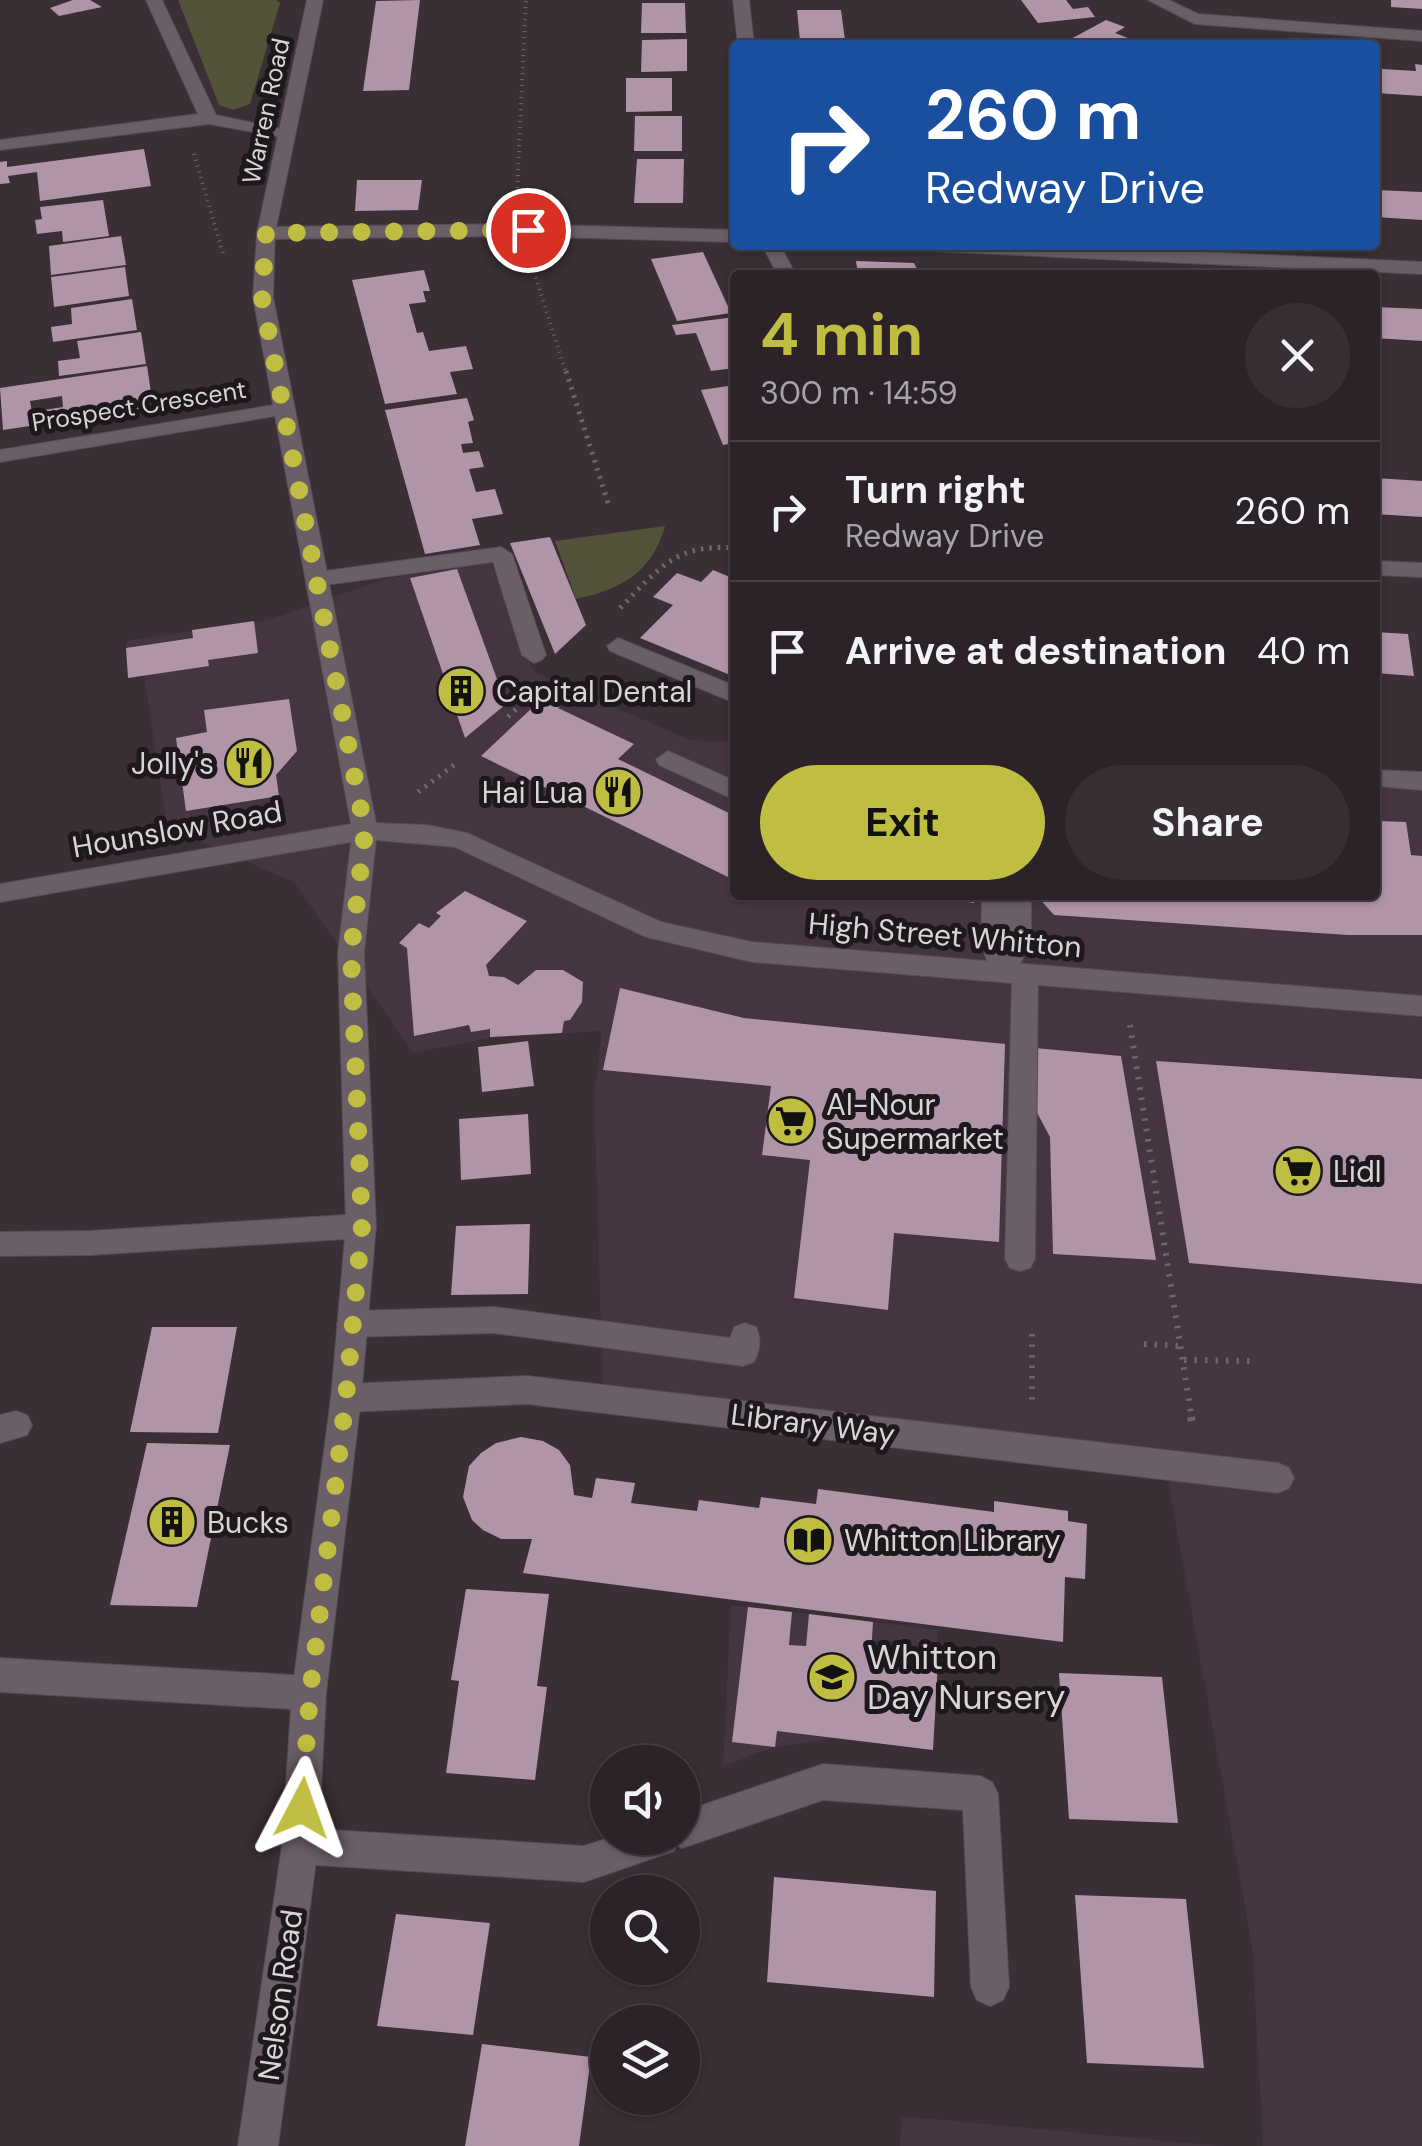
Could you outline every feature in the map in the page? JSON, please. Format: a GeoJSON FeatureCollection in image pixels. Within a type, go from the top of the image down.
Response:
{"type":"FeatureCollection","features":[{"type":"Feature","properties":{"kind":"street"},"geometry":{"type":"LineString","coordinates":[[154,0],[209,120]]}},
{"type":"Feature","properties":{"kind":"street","name":"Warren Road"},"geometry":{"type":"LineString","coordinates":[[266,233],[315,0]]}},
{"type":"Feature","properties":{"kind":"street"},"geometry":{"type":"LineString","coordinates":[[741,0],[745,40]]}},
{"type":"Feature","properties":{"kind":"street"},"geometry":{"type":"LineString","coordinates":[[1156,0],[1195,20],[1422,36]]}},
{"type":"Feature","properties":{"kind":"street"},"geometry":{"type":"LineString","coordinates":[[0,145],[185,120],[209,120],[285,135]]}},
{"type":"Feature","properties":{"kind":"street"},"geometry":{"type":"LineString","coordinates":[[266,233],[522,230],[730,236]]}},
{"type":"Feature","properties":{"kind":"street","name":"Nelson Road"},"geometry":{"type":"LineString","coordinates":[[258,2146],[300,1846],[310,1693],[346,1398],[362,1226],[351,953],[365,831],[262,298],[266,233]]}},
{"type":"Feature","properties":{"kind":"street"},"geometry":{"type":"LineString","coordinates":[[1038,250],[1422,268]]}},
{"type":"Feature","properties":{"kind":"street","name":"Prospect Crescent"},"geometry":{"type":"LineString","coordinates":[[0,456],[286,409]]}},
{"type":"Feature","properties":{"kind":"street"},"geometry":{"type":"LineString","coordinates":[[318,578],[501,554],[534,655]]}},
{"type":"Feature","properties":{"kind":"street"},"geometry":{"type":"LineString","coordinates":[[1380,568],[1422,570]]}},
{"type":"Feature","properties":{"kind":"street"},"geometry":{"type":"LineString","coordinates":[[618,646],[730,693]]}},
{"type":"Feature","properties":{"kind":"street"},"geometry":{"type":"LineString","coordinates":[[668,759],[730,789]]}},
{"type":"Feature","properties":{"kind":"street"},"geometry":{"type":"LineString","coordinates":[[1380,778],[1422,781]]}},
{"type":"Feature","properties":{"kind":"street","name":"Hounslow Road"},"geometry":{"type":"LineString","coordinates":[[0,893],[365,831]]}},
{"type":"Feature","properties":{"kind":"street","name":"High Street Whitton"},"geometry":{"type":"LineString","coordinates":[[365,831],[458,839],[656,930],[752,952],[1422,1006]]}},
{"type":"Feature","properties":{"kind":"street"},"geometry":{"type":"LineString","coordinates":[[995,900],[993,934],[1014,974]]}},
{"type":"Feature","properties":{"kind":"street"},"geometry":{"type":"LineString","coordinates":[[1018,900],[1014,974],[1020,1259]]}},
{"type":"Feature","properties":{"kind":"street"},"geometry":{"type":"LineString","coordinates":[[0,1244],[90,1244],[362,1226]]}},
{"type":"Feature","properties":{"kind":"street"},"geometry":{"type":"LineString","coordinates":[[352,1324],[494,1320],[743,1352],[745,1336]]}},
{"type":"Feature","properties":{"kind":"street","name":"Library Way"},"geometry":{"type":"LineString","coordinates":[[346,1398],[528,1390],[1278,1478]]}},
{"type":"Feature","properties":{"kind":"street"},"geometry":{"type":"LineString","coordinates":[[0,1674],[310,1693]]}},
{"type":"Feature","properties":{"kind":"street"},"geometry":{"type":"LineString","coordinates":[[700,1824],[823,1782],[980,1794],[990,1987]]}},
{"type":"Feature","properties":{"kind":"street"},"geometry":{"type":"LineString","coordinates":[[300,1846],[584,1864],[611,1855]]}},
{"type":"Feature","properties":{"kind":"path"},"geometry":{"type":"LineString","coordinates":[[526,0],[522,230],[609,506]]}},
{"type":"Feature","properties":{"kind":"path"},"geometry":{"type":"LineString","coordinates":[[185,120],[221,254],[262,298]]}},
{"type":"Feature","properties":{"kind":"path"},"geometry":{"type":"LineString","coordinates":[[1123,982],[1198,1468]]}},
{"type":"Feature","properties":{"kind":"path"},"geometry":{"type":"LineString","coordinates":[[1032,1334],[1032,1450]]}},
{"type":"Feature","properties":{"kind":"path"},"geometry":{"type":"LineString","coordinates":[[1144,1344],[1182,1346]]}},
{"type":"Feature","properties":{"kind":"path"},"geometry":{"type":"LineString","coordinates":[[1184,1360],[1255,1361]]}},
{"type":"Feature","properties":{"kind":"shaded area"},"geometry":{"type":"Polygon","coordinates":[[[491,563],[534,672],[690,740],[730,742],[730,900],[1380,900],[1380,781],[1422,784],[1422,2146],[1263,2146],[1252,1946],[1165,1465],[603,1398],[594,1095],[602,1031],[489,1038],[413,1053],[294,882],[167,827],[144,676],[128,678],[126,641],[270,619],[385,579],[491,563]]]}},
{"type":"Feature","properties":{"kind":"shaded area","name":"Whitton Day Nursery"},"geometry":{"type":"Polygon","coordinates":[[[731,1605],[938,1630],[933,1750],[835,1738],[775,1747],[723,1766],[731,1605]]]}},
{"type":"Feature","properties":{"kind":"shaded area"},"geometry":{"type":"Polygon","coordinates":[[[901,2116],[1220,2146],[900,2146],[901,2116]]]}},
{"type":"Feature","properties":{"kind":"green space"},"geometry":{"type":"Polygon","coordinates":[[[178,0],[280,3],[250,104],[233,110],[219,105],[178,0]]]}},
{"type":"Feature","properties":{"kind":"green space"},"geometry":{"type":"Polygon","coordinates":[[[665,526],[652,556],[633,576],[607,590],[576,599],[555,541],[665,526]]]}},
{"type":"Feature","properties":{"kind":"building"},"geometry":{"type":"Polygon","coordinates":[[[73,0],[90,0],[102,7],[59,16],[50,8],[73,0]]]}},
{"type":"Feature","properties":{"kind":"building"},"geometry":{"type":"Polygon","coordinates":[[[420,0],[409,90],[363,91],[376,1],[420,0]]]}},
{"type":"Feature","properties":{"kind":"building"},"geometry":{"type":"Polygon","coordinates":[[[1021,0],[1066,0],[1073,9],[1088,7],[1095,17],[1038,23],[1021,0]]]}},
{"type":"Feature","properties":{"kind":"building"},"geometry":{"type":"Polygon","coordinates":[[[1391,0],[1422,0],[1422,9],[1391,7],[1391,0]]]}},
{"type":"Feature","properties":{"kind":"building"},"geometry":{"type":"Polygon","coordinates":[[[642,3],[685,3],[686,33],[641,33],[642,3]]]}},
{"type":"Feature","properties":{"kind":"building"},"geometry":{"type":"Polygon","coordinates":[[[797,10],[841,10],[845,40],[800,40],[797,10]]]}},
{"type":"Feature","properties":{"kind":"building"},"geometry":{"type":"Polygon","coordinates":[[[1106,20],[1125,27],[1115,33],[1133,40],[1069,40],[1106,20]]]}},
{"type":"Feature","properties":{"kind":"building"},"geometry":{"type":"Polygon","coordinates":[[[687,39],[687,71],[641,72],[642,40],[687,39]]]}},
{"type":"Feature","properties":{"kind":"building"},"geometry":{"type":"Polygon","coordinates":[[[1380,63],[1382,69],[1416,71],[1415,64],[1422,65],[1422,96],[1380,93],[1380,63]]]}},
{"type":"Feature","properties":{"kind":"building"},"geometry":{"type":"Polygon","coordinates":[[[626,78],[672,78],[672,111],[626,112],[626,78]]]}},
{"type":"Feature","properties":{"kind":"building"},"geometry":{"type":"Polygon","coordinates":[[[635,116],[682,116],[682,151],[634,151],[635,116]]]}},
{"type":"Feature","properties":{"kind":"building"},"geometry":{"type":"Polygon","coordinates":[[[144,149],[151,186],[40,201],[37,172],[8,176],[10,183],[0,184],[0,162],[7,161],[7,167],[144,149]]]}},
{"type":"Feature","properties":{"kind":"building"},"geometry":{"type":"Polygon","coordinates":[[[637,159],[684,159],[683,203],[634,203],[637,159]]]}},
{"type":"Feature","properties":{"kind":"building"},"geometry":{"type":"Polygon","coordinates":[[[357,180],[422,180],[418,210],[355,211],[357,180]]]}},
{"type":"Feature","properties":{"kind":"building"},"geometry":{"type":"Polygon","coordinates":[[[1380,190],[1422,192],[1422,220],[1380,217],[1380,190]]]}},
{"type":"Feature","properties":{"kind":"building"},"geometry":{"type":"Polygon","coordinates":[[[103,200],[109,236],[63,242],[62,231],[37,234],[35,220],[42,219],[40,207],[103,200]]]}},
{"type":"Feature","properties":{"kind":"building"},"geometry":{"type":"Polygon","coordinates":[[[121,236],[126,265],[51,275],[49,246],[121,236]]]}},
{"type":"Feature","properties":{"kind":"building"},"geometry":{"type":"Polygon","coordinates":[[[703,252],[730,313],[677,321],[651,259],[703,252]]]}},
{"type":"Feature","properties":{"kind":"building"},"geometry":{"type":"Polygon","coordinates":[[[856,261],[914,263],[918,270],[857,270],[856,261]]]}},
{"type":"Feature","properties":{"kind":"building"},"geometry":{"type":"Polygon","coordinates":[[[125,267],[129,296],[54,307],[51,277],[125,267]]]}},
{"type":"Feature","properties":{"kind":"building"},"geometry":{"type":"Polygon","coordinates":[[[424,270],[430,291],[423,291],[426,302],[409,304],[417,333],[423,332],[429,351],[466,346],[473,369],[450,372],[457,394],[385,404],[352,280],[424,270]]]}},
{"type":"Feature","properties":{"kind":"building"},"geometry":{"type":"Polygon","coordinates":[[[132,299],[137,330],[53,342],[51,327],[72,324],[71,308],[132,299]]]}},
{"type":"Feature","properties":{"kind":"building"},"geometry":{"type":"Polygon","coordinates":[[[1380,307],[1422,309],[1422,341],[1380,338],[1380,307]]]}},
{"type":"Feature","properties":{"kind":"building"},"geometry":{"type":"Polygon","coordinates":[[[730,318],[730,369],[711,371],[696,333],[676,335],[672,325],[730,318]]]}},
{"type":"Feature","properties":{"kind":"building"},"geometry":{"type":"Polygon","coordinates":[[[141,332],[146,364],[59,376],[58,361],[80,358],[77,341],[141,332]]]}},
{"type":"Feature","properties":{"kind":"building"},"geometry":{"type":"Polygon","coordinates":[[[147,366],[152,399],[141,401],[142,409],[3,430],[0,388],[147,366]],[[62,396],[30,401],[32,412],[63,407],[62,396]]]}},
{"type":"Feature","properties":{"kind":"building"},"geometry":{"type":"Polygon","coordinates":[[[730,386],[730,444],[723,445],[701,390],[730,386]]]}},
{"type":"Feature","properties":{"kind":"building"},"geometry":{"type":"Polygon","coordinates":[[[467,398],[474,420],[468,422],[473,443],[461,444],[463,453],[479,451],[484,467],[469,469],[476,492],[495,489],[503,514],[472,519],[480,545],[425,554],[385,410],[467,398]]]}},
{"type":"Feature","properties":{"kind":"building"},"geometry":{"type":"Polygon","coordinates":[[[1380,478],[1422,481],[1422,517],[1380,514],[1380,478]]]}},
{"type":"Feature","properties":{"kind":"building"},"geometry":{"type":"Polygon","coordinates":[[[550,537],[586,625],[555,654],[510,543],[550,537]]]}},
{"type":"Feature","properties":{"kind":"building"},"geometry":{"type":"Polygon","coordinates":[[[457,569],[506,704],[465,738],[410,578],[457,569]]]}},
{"type":"Feature","properties":{"kind":"building"},"geometry":{"type":"Polygon","coordinates":[[[713,570],[730,577],[730,675],[640,638],[673,605],[653,597],[677,573],[701,582],[713,570]]]}},
{"type":"Feature","properties":{"kind":"building"},"geometry":{"type":"Polygon","coordinates":[[[254,621],[258,653],[208,660],[209,666],[128,678],[126,648],[193,638],[192,630],[254,621]]]}},
{"type":"Feature","properties":{"kind":"building"},"geometry":{"type":"Polygon","coordinates":[[[1380,632],[1408,634],[1414,676],[1380,673],[1380,632]]]}},
{"type":"Feature","properties":{"kind":"building"},"geometry":{"type":"Polygon","coordinates":[[[549,692],[566,700],[558,708],[634,744],[618,759],[730,814],[730,875],[728,877],[481,756],[549,692]]]}},
{"type":"Feature","properties":{"kind":"building","name":"Jolly's"},"geometry":{"type":"Polygon","coordinates":[[[289,699],[297,751],[276,775],[279,796],[186,811],[176,738],[207,732],[204,710],[289,699]]]}},
{"type":"Feature","properties":{"kind":"building"},"geometry":{"type":"Polygon","coordinates":[[[1380,821],[1406,822],[1411,855],[1422,856],[1422,935],[1348,935],[1054,915],[1040,900],[1380,900],[1380,821]]]}},
{"type":"Feature","properties":{"kind":"building"},"geometry":{"type":"Polygon","coordinates":[[[465,891],[527,921],[486,965],[489,976],[504,977],[518,985],[536,970],[563,970],[583,982],[582,1002],[570,1020],[564,1021],[562,1033],[490,1037],[490,1029],[471,1032],[469,1025],[414,1036],[407,948],[399,943],[419,923],[429,928],[441,916],[436,913],[465,891]]]}},
{"type":"Feature","properties":{"kind":"building"},"geometry":{"type":"Polygon","coordinates":[[[620,988],[744,1018],[1005,1044],[999,1242],[894,1233],[888,1310],[794,1298],[810,1160],[762,1155],[771,1086],[603,1070],[620,988]]]}},
{"type":"Feature","properties":{"kind":"building"},"geometry":{"type":"Polygon","coordinates":[[[528,1041],[534,1086],[482,1092],[478,1047],[528,1041]]]}},
{"type":"Feature","properties":{"kind":"building"},"geometry":{"type":"Polygon","coordinates":[[[1035,1048],[1121,1056],[1156,1260],[1053,1254],[1050,1137],[1034,1107],[1035,1048]]]}},
{"type":"Feature","properties":{"kind":"building","name":"Lidl"},"geometry":{"type":"Polygon","coordinates":[[[1156,1061],[1422,1079],[1422,1284],[1189,1263],[1156,1061]]]}},
{"type":"Feature","properties":{"kind":"building"},"geometry":{"type":"Polygon","coordinates":[[[528,1114],[531,1174],[461,1180],[459,1119],[528,1114]]]}},
{"type":"Feature","properties":{"kind":"building"},"geometry":{"type":"Polygon","coordinates":[[[530,1224],[528,1294],[451,1295],[456,1226],[530,1224]]]}},
{"type":"Feature","properties":{"kind":"building"},"geometry":{"type":"Polygon","coordinates":[[[152,1327],[237,1327],[218,1433],[130,1432],[152,1327]]]}},
{"type":"Feature","properties":{"kind":"building","name":"Whitton Library"},"geometry":{"type":"Polygon","coordinates":[[[521,1437],[543,1441],[559,1450],[570,1465],[574,1495],[592,1498],[596,1478],[635,1483],[631,1503],[697,1511],[699,1500],[759,1508],[761,1497],[816,1504],[818,1489],[994,1512],[994,1501],[1068,1511],[1068,1521],[1087,1524],[1085,1579],[1065,1577],[1063,1642],[523,1573],[532,1539],[501,1539],[483,1530],[472,1520],[463,1497],[469,1466],[481,1453],[496,1443],[521,1437]]]}},
{"type":"Feature","properties":{"kind":"building"},"geometry":{"type":"Polygon","coordinates":[[[147,1443],[230,1445],[197,1607],[110,1605],[147,1443]]]}},
{"type":"Feature","properties":{"kind":"building"},"geometry":{"type":"Polygon","coordinates":[[[466,1589],[549,1594],[537,1686],[547,1687],[535,1780],[446,1773],[459,1681],[451,1680],[466,1589]]]}},
{"type":"Feature","properties":{"kind":"building","name":"Whitton Day Nursery"},"geometry":{"type":"Polygon","coordinates":[[[748,1607],[792,1612],[789,1645],[806,1646],[809,1614],[873,1622],[871,1654],[938,1662],[933,1750],[777,1731],[775,1747],[732,1742],[748,1607]]]}},
{"type":"Feature","properties":{"kind":"building"},"geometry":{"type":"Polygon","coordinates":[[[1059,1673],[1162,1677],[1178,1823],[1069,1819],[1059,1673]]]}},
{"type":"Feature","properties":{"kind":"building"},"geometry":{"type":"Polygon","coordinates":[[[774,1877],[936,1891],[934,1997],[767,1982],[774,1877]]]}},
{"type":"Feature","properties":{"kind":"building"},"geometry":{"type":"Polygon","coordinates":[[[1075,1895],[1186,1899],[1204,2068],[1087,2063],[1075,1895]]]}},
{"type":"Feature","properties":{"kind":"building"},"geometry":{"type":"Polygon","coordinates":[[[396,1914],[490,1923],[473,2035],[377,2026],[396,1914]]]}},
{"type":"Feature","properties":{"kind":"building"},"geometry":{"type":"Polygon","coordinates":[[[482,2044],[590,2057],[579,2146],[465,2146],[482,2044]]]}},
{"type":"Feature","properties":{"kind":"place","name":"Capital Dental"},"geometry":{"type":"Point","coordinates":[461,691]}},
{"type":"Feature","properties":{"kind":"place","name":"Jolly's"},"geometry":{"type":"Point","coordinates":[249,763]}},
{"type":"Feature","properties":{"kind":"place","name":"Hai Lua"},"geometry":{"type":"Point","coordinates":[618,792]}},
{"type":"Feature","properties":{"kind":"place","name":"Al-Nour Supermarket"},"geometry":{"type":"Point","coordinates":[791,1121]}},
{"type":"Feature","properties":{"kind":"place","name":"Lidl"},"geometry":{"type":"Point","coordinates":[1298,1171]}},
{"type":"Feature","properties":{"kind":"place","name":"Bucks"},"geometry":{"type":"Point","coordinates":[172,1522]}},
{"type":"Feature","properties":{"kind":"place","name":"Whitton Library"},"geometry":{"type":"Point","coordinates":[809,1540]}},
{"type":"Feature","properties":{"kind":"place","name":"Whitton Day Nursery"},"geometry":{"type":"Point","coordinates":[832,1677]}},
{"type":"Feature","properties":{"kind":"route"},"geometry":{"type":"LineString","coordinates":[[302,1808],[310,1693],[346,1398],[362,1226],[351,953],[365,831],[262,298],[266,233],[528,230]]}}]}
